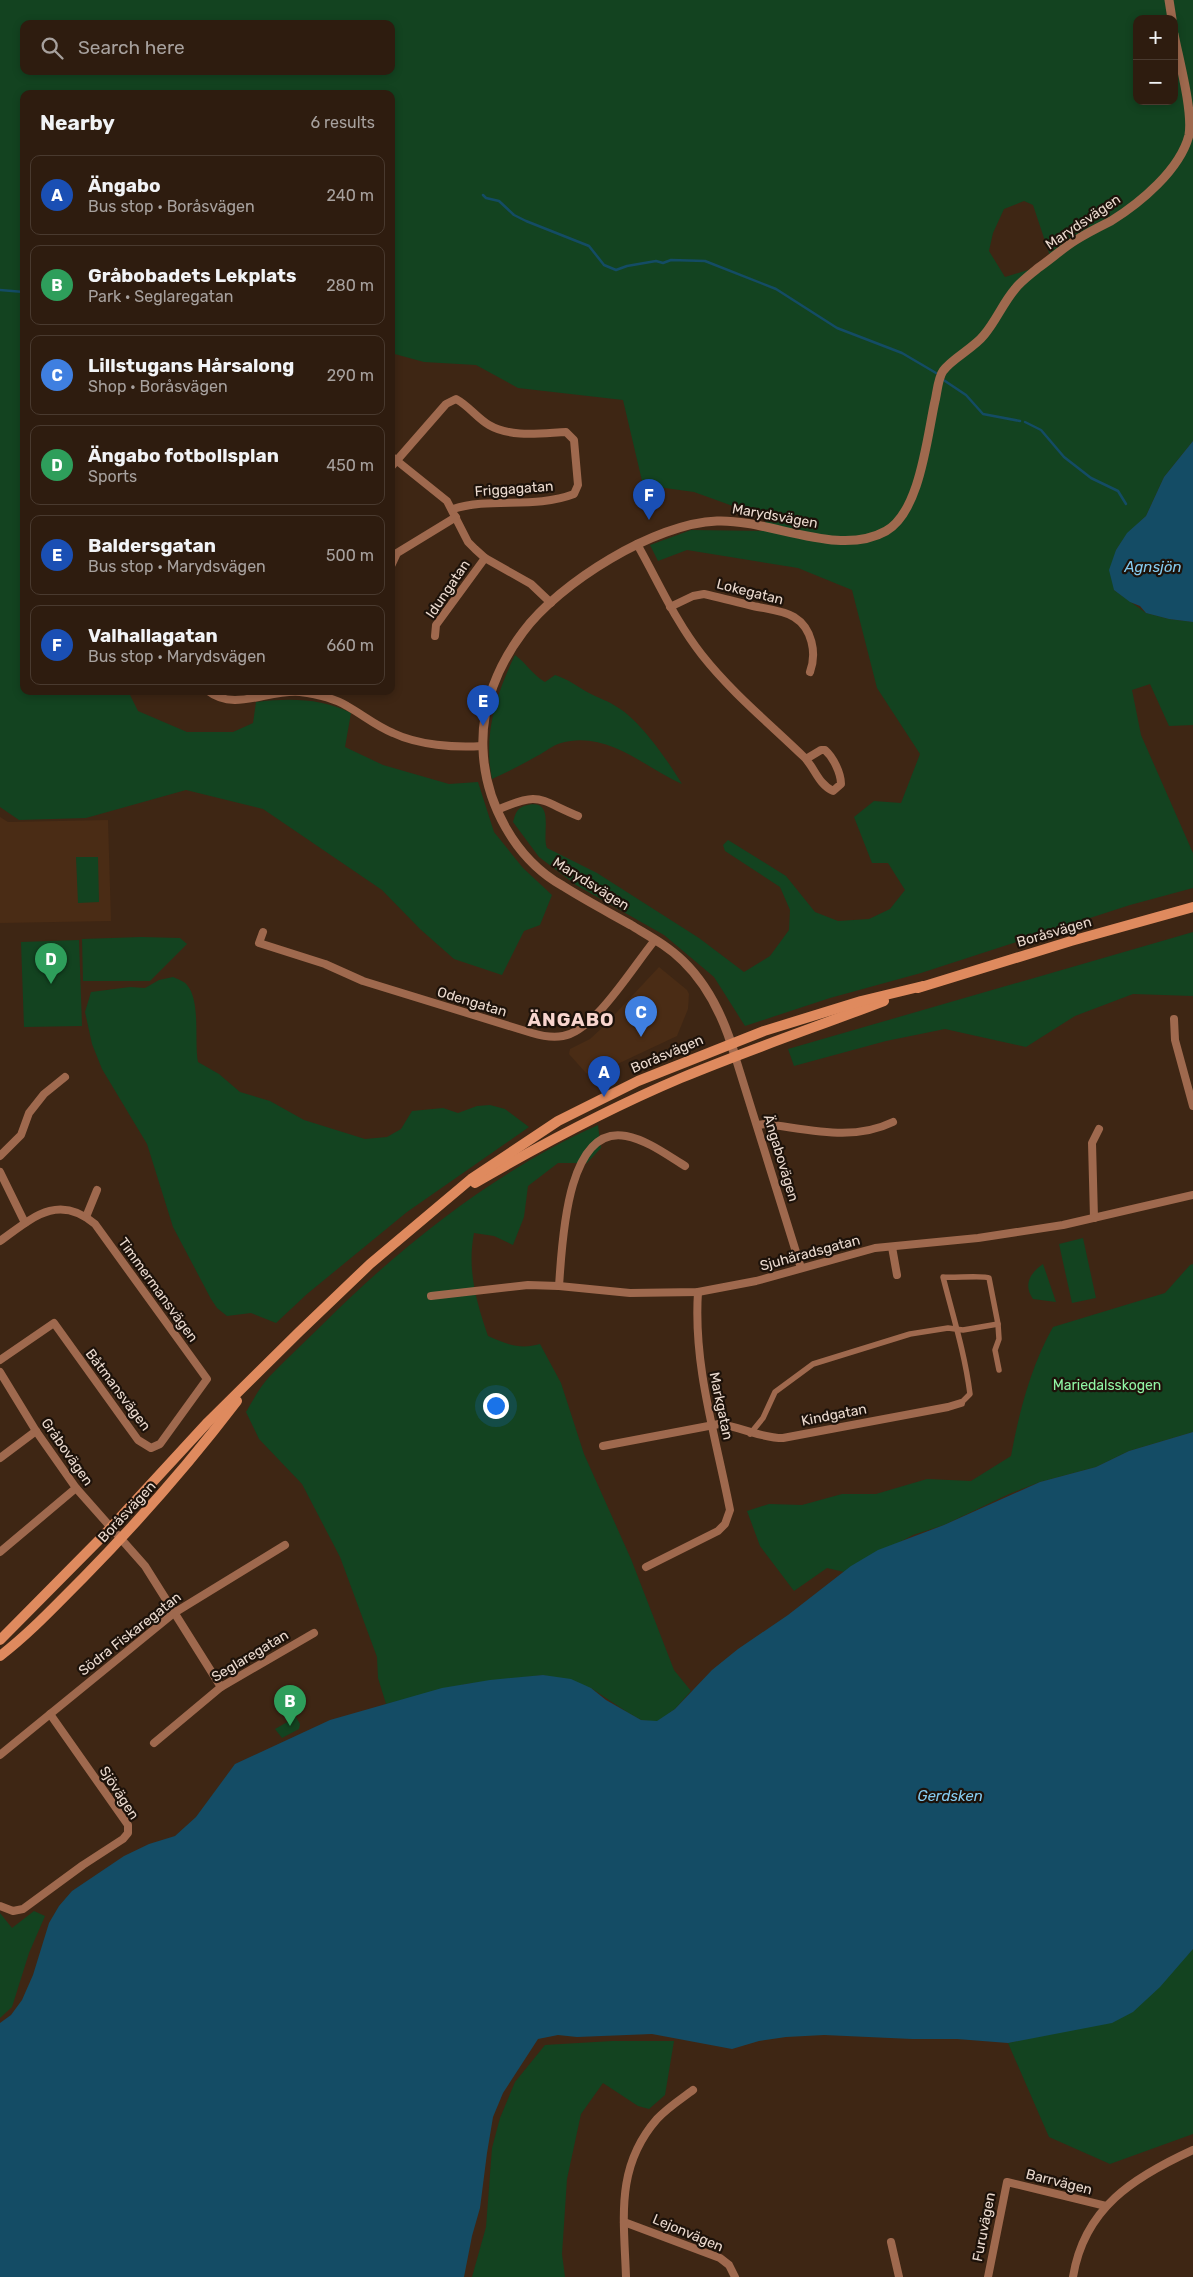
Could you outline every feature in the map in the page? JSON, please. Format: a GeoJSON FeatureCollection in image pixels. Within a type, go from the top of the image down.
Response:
{"type":"FeatureCollection","features":[{"type":"Feature","properties":{"kind":"main road","name":"Boråsvägen"},"geometry":{"type":"LineString","coordinates":[[0,1640],[111,1527],[208,1422],[370,1264],[471,1179],[558,1121],[638,1081],[731,1043],[800,1019],[923,986],[1071,941],[1193,907]]}},
{"type":"Feature","properties":{"kind":"main road","name":"Boråsvägen"},"geometry":{"type":"LineString","coordinates":[[446,1200],[549,1140],[681,1078],[923,986]]}},
{"type":"Feature","properties":{"kind":"main road","name":"Boråsvägen"},"geometry":{"type":"LineString","coordinates":[[0,1656],[48,1613],[121,1540],[170,1486],[259,1373]]}},
{"type":"Feature","properties":{"kind":"street"},"geometry":{"type":"LineString","coordinates":[[1169,0],[1171,15]]}},
{"type":"Feature","properties":{"kind":"street","name":"Marydsvägen"},"geometry":{"type":"LineString","coordinates":[[735,1056],[716,1004],[684,961],[655,940],[561,885],[538,868],[513,839],[497,810],[486,776],[482,746],[487,705],[496,678],[525,628],[551,603],[601,565],[637,544],[690,523],[720,520],[749,523],[834,540],[859,540],[876,536],[891,528],[900,520],[910,502],[920,471],[942,372],[982,338],[1015,289],[1022,282],[1074,241],[1113,219],[1139,200],[1157,185],[1174,165],[1188,138],[1190,121],[1178,56]]}},
{"type":"Feature","properties":{"kind":"street","name":"Friggagatan"},"geometry":{"type":"LineString","coordinates":[[395,457],[446,404],[456,399],[490,425],[514,433],[566,432],[574,440],[578,485],[574,494],[565,498],[532,502],[465,505],[454,513]]}},
{"type":"Feature","properties":{"kind":"street"},"geometry":{"type":"LineString","coordinates":[[395,459],[448,501],[468,542],[485,558],[531,584],[551,603]]}},
{"type":"Feature","properties":{"kind":"street"},"geometry":{"type":"LineString","coordinates":[[395,559],[398,553],[454,513]]}},
{"type":"Feature","properties":{"kind":"street"},"geometry":{"type":"LineString","coordinates":[[637,544],[670,608],[702,655],[770,726],[806,759],[820,781],[834,791],[841,784],[841,778],[833,760],[825,750],[821,750],[806,759]]}},
{"type":"Feature","properties":{"kind":"street","name":"Idungatan"},"geometry":{"type":"LineString","coordinates":[[435,636],[436,625],[485,558]]}},
{"type":"Feature","properties":{"kind":"street","name":"Lokegatan"},"geometry":{"type":"LineString","coordinates":[[670,608],[694,596],[704,594],[778,611],[794,617],[804,626],[814,649],[814,660],[810,672]]}},
{"type":"Feature","properties":{"kind":"street"},"geometry":{"type":"LineString","coordinates":[[215,695],[223,700],[264,695]]}},
{"type":"Feature","properties":{"kind":"street"},"geometry":{"type":"LineString","coordinates":[[312,695],[346,705],[378,726],[405,738],[439,744],[482,746]]}},
{"type":"Feature","properties":{"kind":"street"},"geometry":{"type":"LineString","coordinates":[[497,810],[529,798],[542,798],[578,816]]}},
{"type":"Feature","properties":{"kind":"street","name":"Odengatan"},"geometry":{"type":"LineString","coordinates":[[263,932],[259,943],[272,948],[325,964],[363,981],[532,1033],[551,1037],[564,1036],[584,1026],[617,990],[655,940]]}},
{"type":"Feature","properties":{"kind":"street"},"geometry":{"type":"LineString","coordinates":[[1174,1019],[1175,1040],[1193,1106]]}},
{"type":"Feature","properties":{"kind":"street","name":"Ängabovägen"},"geometry":{"type":"LineString","coordinates":[[735,1056],[801,1268]]}},
{"type":"Feature","properties":{"kind":"street"},"geometry":{"type":"LineString","coordinates":[[0,1156],[21,1135],[29,1113],[44,1094],[65,1077]]}},
{"type":"Feature","properties":{"kind":"street"},"geometry":{"type":"LineString","coordinates":[[758,1126],[765,1124],[844,1134],[885,1126],[893,1122]]}},
{"type":"Feature","properties":{"kind":"street"},"geometry":{"type":"LineString","coordinates":[[1094,1218],[1092,1143],[1099,1129]]}},
{"type":"Feature","properties":{"kind":"street"},"geometry":{"type":"LineString","coordinates":[[559,1286],[566,1213],[572,1188],[580,1165],[593,1146],[604,1140],[626,1136],[650,1146],[685,1166]]}},
{"type":"Feature","properties":{"kind":"street"},"geometry":{"type":"LineString","coordinates":[[0,1172],[25,1223]]}},
{"type":"Feature","properties":{"kind":"street"},"geometry":{"type":"LineString","coordinates":[[0,1241],[43,1212],[62,1209],[86,1216],[97,1190]]}},
{"type":"Feature","properties":{"kind":"street","name":"Sjuhäradsgatan"},"geometry":{"type":"LineString","coordinates":[[431,1296],[510,1286],[559,1286],[630,1293],[698,1292],[756,1281],[849,1254],[892,1246],[978,1238],[1094,1218],[1193,1194]]}},
{"type":"Feature","properties":{"kind":"street","name":"Timmermansvägen"},"geometry":{"type":"LineString","coordinates":[[86,1216],[95,1224],[207,1379]]}},
{"type":"Feature","properties":{"kind":"street"},"geometry":{"type":"LineString","coordinates":[[892,1246],[897,1275]]}},
{"type":"Feature","properties":{"kind":"street"},"geometry":{"type":"LineString","coordinates":[[961,1403],[970,1394],[966,1363],[943,1277],[959,1279],[988,1276],[998,1324],[999,1339],[995,1350],[999,1370]]}},
{"type":"Feature","properties":{"kind":"street","name":"Markgatan"},"geometry":{"type":"LineString","coordinates":[[646,1567],[718,1530],[726,1524],[730,1510],[701,1376],[697,1342],[698,1292]]}},
{"type":"Feature","properties":{"kind":"street","name":"Båtmansvägen"},"geometry":{"type":"LineString","coordinates":[[0,1360],[54,1324],[138,1440],[151,1448],[160,1444],[207,1379]]}},
{"type":"Feature","properties":{"kind":"street"},"geometry":{"type":"LineString","coordinates":[[750,1434],[763,1418],[775,1392],[807,1366],[910,1334],[948,1328],[957,1330],[998,1324]]}},
{"type":"Feature","properties":{"kind":"street","name":"Gråbovägen"},"geometry":{"type":"LineString","coordinates":[[0,1372],[36,1431],[76,1488],[145,1566],[220,1687]]}},
{"type":"Feature","properties":{"kind":"street","name":"Kindgatan"},"geometry":{"type":"LineString","coordinates":[[603,1446],[712,1426],[732,1426],[750,1434],[769,1438],[783,1438],[961,1403]]}},
{"type":"Feature","properties":{"kind":"street"},"geometry":{"type":"LineString","coordinates":[[0,1458],[36,1431]]}},
{"type":"Feature","properties":{"kind":"street"},"geometry":{"type":"LineString","coordinates":[[0,1552],[76,1488]]}},
{"type":"Feature","properties":{"kind":"street","name":"Södra Fiskaregatan"},"geometry":{"type":"LineString","coordinates":[[0,1755],[174,1613],[284,1545]]}},
{"type":"Feature","properties":{"kind":"street","name":"Seglaregatan"},"geometry":{"type":"LineString","coordinates":[[154,1743],[220,1687],[314,1633]]}},
{"type":"Feature","properties":{"kind":"street","name":"Sjövägen"},"geometry":{"type":"LineString","coordinates":[[0,1906],[13,1911],[23,1909],[83,1865],[123,1839],[128,1833],[128,1825],[50,1714]]}},
{"type":"Feature","properties":{"kind":"street"},"geometry":{"type":"LineString","coordinates":[[626,2277],[624,2196],[626,2180],[637,2145],[658,2118],[693,2090]]}},
{"type":"Feature","properties":{"kind":"street"},"geometry":{"type":"LineString","coordinates":[[1073,2277],[1083,2242],[1106,2206],[1120,2192],[1157,2167],[1193,2150]]}},
{"type":"Feature","properties":{"kind":"street","name":"Barrvägen"},"geometry":{"type":"LineString","coordinates":[[1007,2182],[1106,2206]]}},
{"type":"Feature","properties":{"kind":"street","name":"Furuvägen"},"geometry":{"type":"LineString","coordinates":[[988,2277],[1007,2182]]}},
{"type":"Feature","properties":{"kind":"street","name":"Lejonvägen"},"geometry":{"type":"LineString","coordinates":[[624,2222],[720,2258],[729,2266],[735,2277]]}},
{"type":"Feature","properties":{"kind":"street"},"geometry":{"type":"LineString","coordinates":[[891,2242],[899,2277]]}},
{"type":"Feature","properties":{"kind":"shaded area"},"geometry":{"type":"Polygon","coordinates":[[[0,817],[8,822],[108,820],[111,921],[0,923],[0,817]]]}},
{"type":"Feature","properties":{"kind":"shaded area"},"geometry":{"type":"Polygon","coordinates":[[[659,967],[687,990],[689,994],[688,1009],[677,1036],[592,1076],[586,1073],[569,1054],[570,1049],[590,1039],[659,967]]]}},
{"type":"Feature","properties":{"kind":"green space"},"geometry":{"type":"Polygon","coordinates":[[[0,0],[1193,0],[1193,441],[1164,477],[1146,516],[1127,534],[1116,550],[1114,590],[1146,613],[1169,619],[1193,622],[1193,725],[1169,726],[1150,684],[1132,690],[1141,735],[1193,853],[1193,888],[1130,905],[921,973],[830,998],[745,1026],[714,977],[664,935],[576,885],[539,857],[513,822],[515,815],[521,807],[534,804],[541,806],[544,811],[547,848],[597,873],[699,938],[744,972],[770,956],[789,930],[790,910],[780,887],[725,851],[723,845],[728,840],[786,876],[815,912],[838,921],[869,919],[890,909],[905,890],[888,863],[872,863],[854,817],[874,801],[901,803],[920,754],[877,688],[852,590],[798,568],[687,550],[658,561],[650,545],[691,530],[764,531],[766,518],[694,492],[643,485],[623,400],[518,388],[476,365],[424,362],[395,354],[395,90],[20,90],[20,695],[130,695],[138,711],[187,732],[233,732],[253,723],[256,702],[305,700],[340,708],[351,713],[345,747],[383,765],[449,784],[478,782],[494,832],[523,868],[552,895],[540,925],[524,931],[502,975],[454,959],[420,929],[382,890],[263,809],[186,790],[86,818],[19,820],[0,807],[0,0]],[[1024,201],[1004,209],[993,233],[989,251],[1005,277],[1028,270],[1050,256],[1033,205],[1024,201]]]}},
{"type":"Feature","properties":{"kind":"green space"},"geometry":{"type":"Polygon","coordinates":[[[515,655],[545,682],[555,675],[611,703],[626,713],[653,742],[682,784],[625,752],[594,742],[578,740],[555,745],[492,779],[489,747],[490,731],[497,700],[515,655]]]}},
{"type":"Feature","properties":{"kind":"green space"},"geometry":{"type":"Polygon","coordinates":[[[76,857],[98,857],[99,902],[78,903],[76,857]]]}},
{"type":"Feature","properties":{"kind":"green space"},"geometry":{"type":"Polygon","coordinates":[[[1193,932],[1193,996],[1133,994],[1075,1016],[1026,1047],[945,1029],[886,1041],[794,1066],[788,1049],[1193,932]]]}},
{"type":"Feature","properties":{"kind":"green space"},"geometry":{"type":"Polygon","coordinates":[[[180,938],[187,944],[150,981],[83,981],[82,939],[180,938]]]}},
{"type":"Feature","properties":{"kind":"green space"},"geometry":{"type":"Polygon","coordinates":[[[79,940],[82,1026],[24,1027],[21,942],[79,940]]]}},
{"type":"Feature","properties":{"kind":"green space"},"geometry":{"type":"Polygon","coordinates":[[[173,977],[187,985],[194,1001],[198,1062],[219,1074],[240,1092],[270,1101],[304,1120],[365,1139],[387,1137],[401,1129],[412,1111],[443,1108],[458,1113],[477,1106],[490,1105],[505,1109],[529,1127],[407,1212],[307,1294],[276,1323],[251,1313],[227,1316],[217,1308],[211,1299],[173,1227],[147,1144],[102,1069],[92,1044],[85,1012],[91,992],[130,987],[145,988],[159,980],[173,977]]]}},
{"type":"Feature","properties":{"kind":"green space"},"geometry":{"type":"Polygon","coordinates":[[[598,1125],[601,1148],[587,1163],[558,1163],[528,1186],[524,1217],[513,1245],[494,1236],[474,1233],[472,1272],[474,1285],[488,1336],[507,1344],[520,1346],[540,1344],[561,1383],[584,1454],[631,1559],[674,1670],[691,1691],[675,1709],[657,1722],[641,1720],[591,1688],[543,1675],[466,1684],[386,1704],[378,1678],[377,1657],[340,1557],[302,1484],[259,1439],[246,1412],[275,1370],[353,1295],[418,1238],[487,1187],[523,1164],[598,1125]]]}},
{"type":"Feature","properties":{"kind":"green space"},"geometry":{"type":"Polygon","coordinates":[[[1083,1238],[1096,1298],[1072,1303],[1059,1244],[1083,1238]]]}},
{"type":"Feature","properties":{"kind":"green space"},"geometry":{"type":"Polygon","coordinates":[[[1043,1264],[1056,1302],[1033,1299],[1030,1294],[1028,1284],[1031,1275],[1043,1264]]]}},
{"type":"Feature","properties":{"kind":"green space","name":"Mariedalsskogen"},"geometry":{"type":"Polygon","coordinates":[[[1193,1264],[1193,1432],[1129,1451],[1096,1467],[1040,1482],[1009,1494],[944,1525],[913,1535],[844,1572],[827,1568],[794,1591],[760,1546],[747,1511],[769,1504],[802,1505],[842,1494],[876,1494],[927,1479],[971,1481],[1011,1456],[1032,1373],[1053,1327],[1165,1293],[1193,1264]]]}},
{"type":"Feature","properties":{"kind":"green space"},"geometry":{"type":"Polygon","coordinates":[[[296,1717],[300,1724],[299,1729],[282,1738],[275,1729],[296,1717]]]}},
{"type":"Feature","properties":{"kind":"green space"},"geometry":{"type":"Polygon","coordinates":[[[34,1911],[45,1916],[29,1953],[12,2007],[0,2018],[0,1913],[12,1928],[34,1911]]]}},
{"type":"Feature","properties":{"kind":"green space"},"geometry":{"type":"Polygon","coordinates":[[[1193,1949],[1193,2134],[1110,2164],[1049,2137],[1008,2043],[1044,2035],[1179,1963],[1193,1949]]]}},
{"type":"Feature","properties":{"kind":"green space"},"geometry":{"type":"Polygon","coordinates":[[[612,2041],[674,2041],[665,2095],[649,2109],[638,2106],[603,2083],[581,2114],[567,2179],[562,2254],[565,2277],[472,2277],[486,2227],[492,2148],[500,2118],[515,2082],[545,2045],[612,2041]]]}},
{"type":"Feature","properties":{"kind":"water","name":"Agnsjön"},"geometry":{"type":"Polygon","coordinates":[[[1193,441],[1193,622],[1169,619],[1146,613],[1140,606],[1130,602],[1114,590],[1109,570],[1116,550],[1127,533],[1146,516],[1164,477],[1193,441]]]}},
{"type":"Feature","properties":{"kind":"water","name":"Gerdsken"},"geometry":{"type":"Polygon","coordinates":[[[1193,1432],[1193,1949],[1160,1987],[1133,2012],[1112,2023],[1008,2043],[957,2039],[824,2035],[786,2037],[759,2041],[732,2049],[652,2034],[577,2037],[558,2035],[538,2039],[503,2093],[493,2117],[480,2208],[464,2277],[0,2277],[0,2023],[11,2015],[22,2000],[33,1975],[49,1923],[59,1906],[72,1891],[124,1856],[149,1844],[175,1836],[196,1817],[235,1764],[330,1720],[442,1688],[490,1680],[543,1675],[571,1679],[591,1688],[606,1700],[641,1720],[657,1721],[675,1709],[712,1670],[738,1649],[788,1615],[851,1566],[878,1550],[944,1525],[1040,1482],[1096,1467],[1129,1451],[1193,1432]]]}},
{"type":"Feature","properties":{"kind":"waterway"},"geometry":{"type":"LineString","coordinates":[[483,195],[486,198],[499,201],[514,215],[526,221],[589,246],[604,265],[616,270],[656,261],[663,263],[671,260],[705,261],[776,289],[837,328],[902,353],[936,373]]}},
{"type":"Feature","properties":{"kind":"waterway"},"geometry":{"type":"LineString","coordinates":[[0,290],[20,292]]}},
{"type":"Feature","properties":{"kind":"waterway"},"geometry":{"type":"LineString","coordinates":[[942,379],[966,395],[983,414],[1020,421]]}},
{"type":"Feature","properties":{"kind":"waterway"},"geometry":{"type":"LineString","coordinates":[[1025,422],[1041,430],[1064,457],[1091,478],[1118,491],[1126,504]]}},
{"type":"Feature","properties":{"kind":"place","name":"Valhallagatan"},"geometry":{"type":"Point","coordinates":[649,520]}},
{"type":"Feature","properties":{"kind":"place","name":"Baldersgatan"},"geometry":{"type":"Point","coordinates":[483,726]}},
{"type":"Feature","properties":{"kind":"place","name":"Ängabo fotbollsplan"},"geometry":{"type":"Point","coordinates":[51,984]}},
{"type":"Feature","properties":{"kind":"place","name":"Lillstugans Hårsalong"},"geometry":{"type":"Point","coordinates":[641,1037]}},
{"type":"Feature","properties":{"kind":"place","name":"Ängabo"},"geometry":{"type":"Point","coordinates":[604,1097]}},
{"type":"Feature","properties":{"kind":"place","name":"Gråbobadets Lekplats"},"geometry":{"type":"Point","coordinates":[290,1726]}},
{"type":"Feature","properties":{"kind":"district","name":"ÄNGABO"},"geometry":{"type":"Point","coordinates":[571,1019]}}]}
